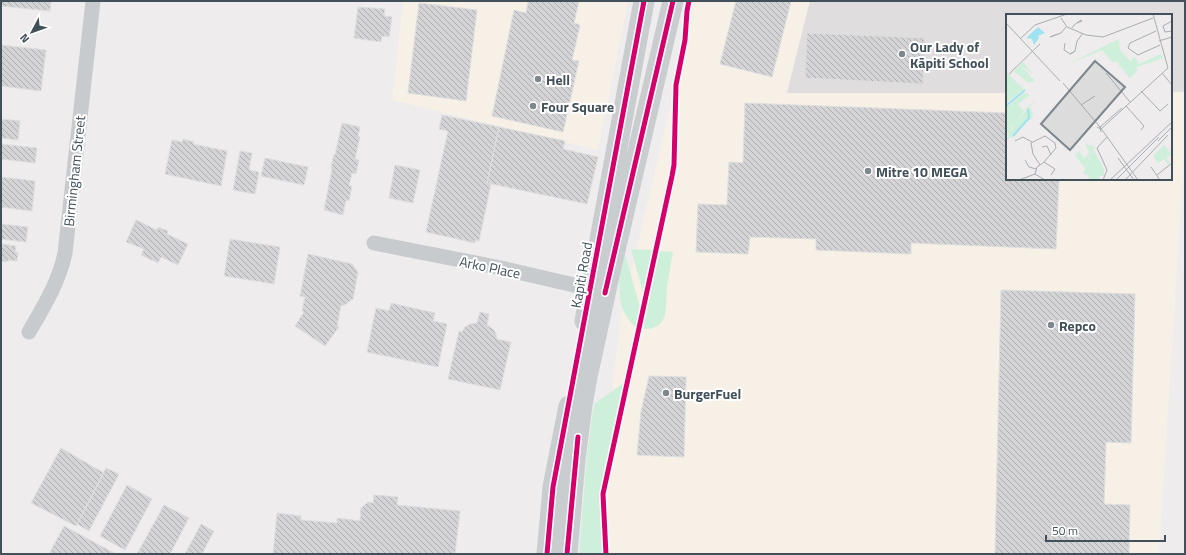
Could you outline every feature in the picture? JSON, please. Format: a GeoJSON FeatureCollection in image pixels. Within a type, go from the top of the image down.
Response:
{"type":"FeatureCollection","features":[{"type":"Feature","properties":{"kind":"main road","name":"Kapiti Road"},"geometry":{"type":"LineString","coordinates":[[567,554],[575,460],[582,405],[598,291],[644,1]]}},
{"type":"Feature","properties":{"kind":"main road","name":"Kapiti Road"},"geometry":{"type":"LineString","coordinates":[[547,554],[553,487],[598,291],[673,1]]}},
{"type":"Feature","properties":{"kind":"main road"},"geometry":{"type":"LineString","coordinates":[[553,487],[575,460]]}},
{"type":"Feature","properties":{"kind":"street","name":"Birmingham Street"},"geometry":{"type":"LineString","coordinates":[[29,332],[53,290],[65,253],[92,1]]}},
{"type":"Feature","properties":{"kind":"street","name":"Arko Place"},"geometry":{"type":"LineString","coordinates":[[374,243],[496,267],[598,291]]}},
{"type":"Feature","properties":{"kind":"shaded area"},"geometry":{"type":"Polygon","coordinates":[[[403,1],[628,1],[598,150],[392,100],[403,1]]]}},
{"type":"Feature","properties":{"kind":"shaded area"},"geometry":{"type":"Polygon","coordinates":[[[695,1],[810,1],[787,93],[1006,93],[1006,180],[1172,180],[1172,92],[1185,92],[1185,142],[1159,554],[596,554],[599,502],[621,315],[695,1]]]}},
{"type":"Feature","properties":{"kind":"shaded area","name":"Our Lady of Kāpiti School"},"geometry":{"type":"Polygon","coordinates":[[[810,1],[1185,1],[1185,92],[1172,92],[1172,14],[1006,14],[1006,93],[787,93],[810,1]]]}},
{"type":"Feature","properties":{"kind":"green space"},"geometry":{"type":"Polygon","coordinates":[[[631,249],[652,250],[643,292],[631,249]]]}},
{"type":"Feature","properties":{"kind":"green space"},"geometry":{"type":"Polygon","coordinates":[[[624,251],[640,307],[635,326],[628,319],[623,310],[619,291],[619,281],[624,251]]]}},
{"type":"Feature","properties":{"kind":"green space"},"geometry":{"type":"Polygon","coordinates":[[[659,251],[673,252],[667,286],[665,315],[659,325],[653,328],[644,329],[643,326],[659,251]]]}},
{"type":"Feature","properties":{"kind":"green space"},"geometry":{"type":"Polygon","coordinates":[[[628,380],[603,494],[606,554],[579,554],[587,456],[594,404],[628,380]]]}},
{"type":"Feature","properties":{"kind":"building"},"geometry":{"type":"Polygon","coordinates":[[[1,1],[51,1],[50,11],[1,6],[1,1]]]}},
{"type":"Feature","properties":{"kind":"building"},"geometry":{"type":"Polygon","coordinates":[[[528,1],[579,1],[574,23],[580,25],[572,60],[579,61],[563,132],[492,116],[514,10],[526,13],[528,1]]]}},
{"type":"Feature","properties":{"kind":"building"},"geometry":{"type":"Polygon","coordinates":[[[736,1],[791,1],[772,77],[720,64],[736,1]]]}},
{"type":"Feature","properties":{"kind":"building"},"geometry":{"type":"Polygon","coordinates":[[[419,3],[477,10],[466,101],[408,93],[419,3]]]}},
{"type":"Feature","properties":{"kind":"building"},"geometry":{"type":"Polygon","coordinates":[[[358,7],[385,9],[384,16],[392,17],[389,37],[382,36],[381,42],[354,38],[358,7]]]}},
{"type":"Feature","properties":{"kind":"building"},"geometry":{"type":"Polygon","coordinates":[[[807,33],[925,38],[923,84],[805,78],[807,33]]]}},
{"type":"Feature","properties":{"kind":"building"},"geometry":{"type":"Polygon","coordinates":[[[1,45],[46,50],[41,91],[1,86],[1,45]]]}},
{"type":"Feature","properties":{"kind":"building","name":"Mitre 10 MEGA"},"geometry":{"type":"Polygon","coordinates":[[[745,103],[1006,113],[1006,180],[1059,180],[1056,249],[911,243],[911,254],[816,250],[816,239],[750,237],[748,254],[696,252],[698,204],[727,205],[729,162],[743,163],[745,103]]]}},
{"type":"Feature","properties":{"kind":"building"},"geometry":{"type":"Polygon","coordinates":[[[442,115],[499,127],[487,183],[491,184],[479,241],[475,240],[475,243],[426,232],[448,131],[439,129],[442,115]]]}},
{"type":"Feature","properties":{"kind":"building"},"geometry":{"type":"Polygon","coordinates":[[[1,119],[20,121],[18,140],[1,138],[1,119]]]}},
{"type":"Feature","properties":{"kind":"building"},"geometry":{"type":"Polygon","coordinates":[[[342,123],[360,127],[358,136],[360,137],[355,159],[359,160],[356,174],[352,173],[349,186],[352,186],[349,201],[346,200],[343,215],[324,210],[331,168],[342,123]]]}},
{"type":"Feature","properties":{"kind":"building"},"geometry":{"type":"Polygon","coordinates":[[[499,127],[565,141],[563,149],[598,157],[587,204],[487,183],[499,127]]]}},
{"type":"Feature","properties":{"kind":"building"},"geometry":{"type":"Polygon","coordinates":[[[183,139],[194,142],[193,144],[227,151],[221,186],[165,174],[172,140],[182,142],[183,139]]]}},
{"type":"Feature","properties":{"kind":"building"},"geometry":{"type":"Polygon","coordinates":[[[1,144],[37,148],[35,163],[1,159],[1,144]]]}},
{"type":"Feature","properties":{"kind":"building"},"geometry":{"type":"Polygon","coordinates":[[[240,151],[252,153],[249,170],[259,172],[255,194],[233,190],[240,151]]]}},
{"type":"Feature","properties":{"kind":"building"},"geometry":{"type":"Polygon","coordinates":[[[265,158],[308,167],[304,185],[261,176],[265,158]]]}},
{"type":"Feature","properties":{"kind":"building"},"geometry":{"type":"Polygon","coordinates":[[[395,165],[420,170],[413,203],[389,198],[395,165]]]}},
{"type":"Feature","properties":{"kind":"building"},"geometry":{"type":"Polygon","coordinates":[[[1,177],[35,181],[32,211],[1,207],[1,177]]]}},
{"type":"Feature","properties":{"kind":"building"},"geometry":{"type":"Polygon","coordinates":[[[136,220],[157,230],[158,227],[168,231],[167,234],[188,244],[178,265],[161,257],[158,263],[141,255],[144,249],[126,242],[136,220]]]}},
{"type":"Feature","properties":{"kind":"building"},"geometry":{"type":"Polygon","coordinates":[[[1,224],[28,227],[26,242],[1,239],[1,224]]]}},
{"type":"Feature","properties":{"kind":"building"},"geometry":{"type":"Polygon","coordinates":[[[230,239],[280,247],[274,284],[224,276],[230,239]]]}},
{"type":"Feature","properties":{"kind":"building"},"geometry":{"type":"Polygon","coordinates":[[[1,244],[16,246],[15,252],[18,252],[17,261],[1,261],[1,244]]]}},
{"type":"Feature","properties":{"kind":"building"},"geometry":{"type":"Polygon","coordinates":[[[308,254],[352,264],[358,272],[353,299],[343,306],[341,305],[337,326],[339,327],[325,346],[295,326],[304,312],[302,311],[305,297],[300,296],[308,254]]]}},
{"type":"Feature","properties":{"kind":"building"},"geometry":{"type":"Polygon","coordinates":[[[1001,290],[1135,294],[1131,443],[1106,442],[1104,504],[1130,505],[1129,554],[995,554],[1001,290]]]}},
{"type":"Feature","properties":{"kind":"building"},"geometry":{"type":"Polygon","coordinates":[[[391,303],[435,313],[433,321],[447,324],[438,367],[367,352],[376,308],[389,311],[391,303]]]}},
{"type":"Feature","properties":{"kind":"building"},"geometry":{"type":"Polygon","coordinates":[[[480,312],[489,314],[487,325],[494,330],[497,339],[511,342],[500,390],[448,379],[459,331],[462,332],[465,327],[470,324],[477,323],[480,312]]]}},
{"type":"Feature","properties":{"kind":"building"},"geometry":{"type":"Polygon","coordinates":[[[649,376],[686,377],[684,457],[637,455],[641,412],[649,376]]]}},
{"type":"Feature","properties":{"kind":"building"},"geometry":{"type":"Polygon","coordinates":[[[61,448],[104,473],[76,526],[31,503],[61,448]]]}},
{"type":"Feature","properties":{"kind":"building"},"geometry":{"type":"Polygon","coordinates":[[[106,468],[119,474],[89,531],[77,524],[106,468]]]}},
{"type":"Feature","properties":{"kind":"building"},"geometry":{"type":"Polygon","coordinates":[[[127,485],[152,499],[125,550],[100,536],[127,485]]]}},
{"type":"Feature","properties":{"kind":"building"},"geometry":{"type":"Polygon","coordinates":[[[374,495],[398,497],[397,505],[460,511],[455,554],[273,554],[277,513],[301,516],[301,520],[337,523],[337,518],[360,521],[361,508],[368,502],[373,503],[374,495]]]}},
{"type":"Feature","properties":{"kind":"building"},"geometry":{"type":"Polygon","coordinates":[[[164,505],[189,518],[170,554],[137,554],[164,505]]]}},
{"type":"Feature","properties":{"kind":"building"},"geometry":{"type":"Polygon","coordinates":[[[201,524],[214,531],[202,554],[185,554],[201,524]]]}},
{"type":"Feature","properties":{"kind":"building"},"geometry":{"type":"Polygon","coordinates":[[[64,526],[116,554],[49,554],[64,526]]]}},
{"type":"Feature","properties":{"kind":"cycle path"},"geometry":{"type":"LineString","coordinates":[[547,554],[553,487],[644,1]]}},
{"type":"Feature","properties":{"kind":"cycle path"},"geometry":{"type":"LineString","coordinates":[[605,293],[673,1]]}},
{"type":"Feature","properties":{"kind":"cycle path"},"geometry":{"type":"LineString","coordinates":[[606,554],[603,494],[674,165],[676,85],[685,40],[689,1]]}},
{"type":"Feature","properties":{"kind":"cycle path"},"geometry":{"type":"LineString","coordinates":[[567,554],[578,437]]}},
{"type":"Feature","properties":{"kind":"place","name":"Our Lady of Kāpiti School"},"geometry":{"type":"Point","coordinates":[902,54]}},
{"type":"Feature","properties":{"kind":"place","name":"Hell"},"geometry":{"type":"Point","coordinates":[538,79]}},
{"type":"Feature","properties":{"kind":"place","name":"Four Square"},"geometry":{"type":"Point","coordinates":[533,106]}},
{"type":"Feature","properties":{"kind":"place","name":"Mitre 10 MEGA"},"geometry":{"type":"Point","coordinates":[868,171]}},
{"type":"Feature","properties":{"kind":"place","name":"Repco"},"geometry":{"type":"Point","coordinates":[1051,325]}},
{"type":"Feature","properties":{"kind":"place","name":"BurgerFuel"},"geometry":{"type":"Point","coordinates":[666,393]}}]}
